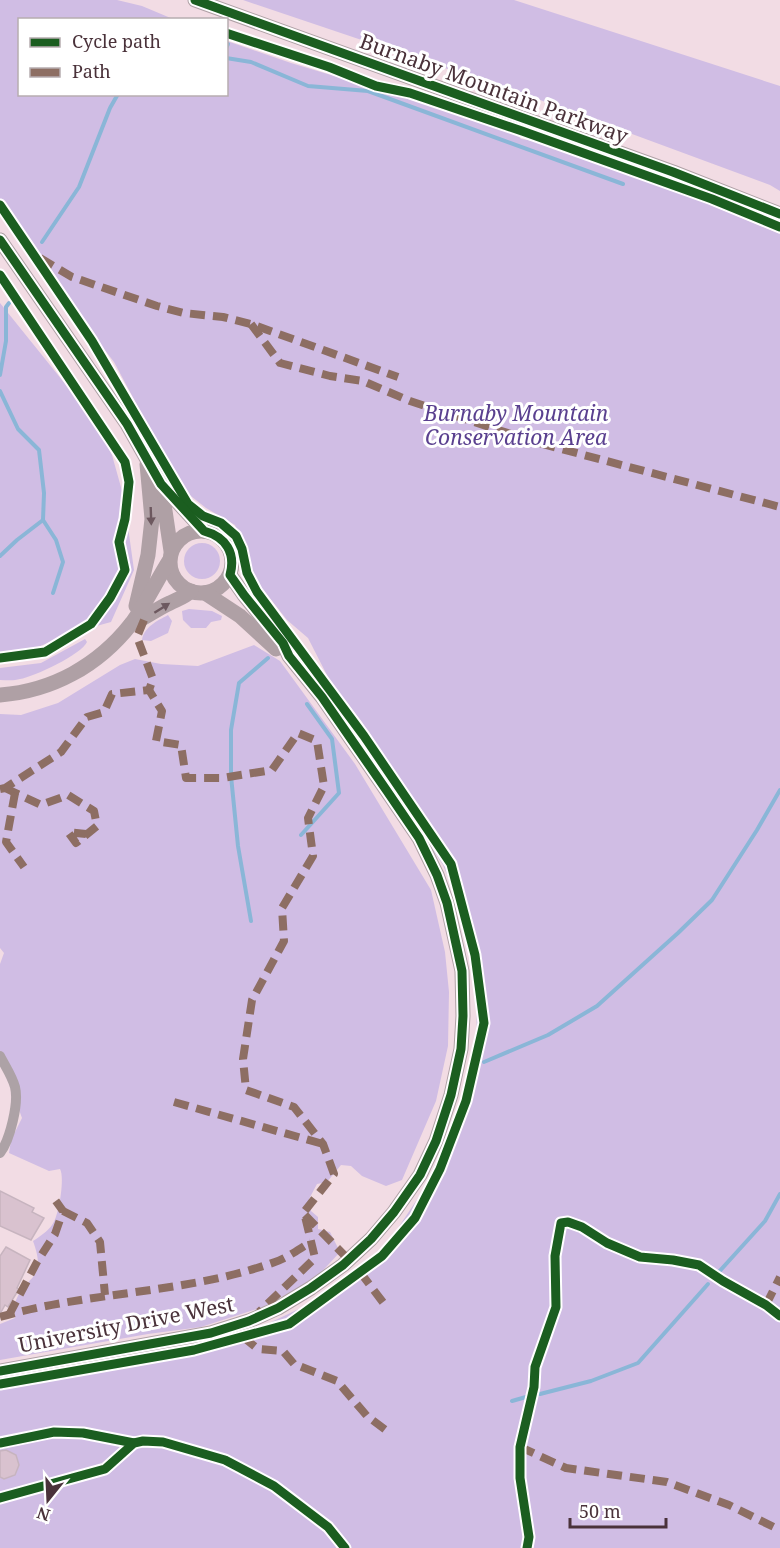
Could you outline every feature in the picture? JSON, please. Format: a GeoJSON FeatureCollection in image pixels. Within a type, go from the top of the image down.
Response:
{"type":"FeatureCollection","features":[{"type":"Feature","properties":{"kind":"street","name":"Burnaby Mountain Parkway"},"geometry":{"type":"LineString","coordinates":[[195,0],[673,172],[780,214]]}},
{"type":"Feature","properties":{"kind":"street"},"geometry":{"type":"LineString","coordinates":[[0,240],[127,424],[161,484],[204,531]]}},
{"type":"Feature","properties":{"kind":"street"},"geometry":{"type":"LineString","coordinates":[[131,624],[148,555],[152,519],[147,458]]}},
{"type":"Feature","properties":{"kind":"street"},"geometry":{"type":"LineString","coordinates":[[161,484],[170,556],[176,580],[198,592]]}},
{"type":"Feature","properties":{"kind":"street"},"geometry":{"type":"LineString","coordinates":[[0,695],[33,690],[62,681],[80,670],[108,648],[131,624],[176,542],[184,535],[194,531],[213,533],[222,539],[232,556],[232,566],[230,575],[220,588],[198,592],[169,603],[144,620],[131,624]]}},
{"type":"Feature","properties":{"kind":"street","name":"University Drive West"},"geometry":{"type":"LineString","coordinates":[[0,1371],[211,1333],[249,1321],[278,1308],[327,1277],[371,1239],[394,1212],[420,1175],[436,1141],[451,1095],[461,1049],[462,971],[447,903],[437,875],[419,838],[322,698],[289,656],[283,643],[244,596],[230,575]]}},
{"type":"Feature","properties":{"kind":"street","name":"University Drive West"},"geometry":{"type":"LineString","coordinates":[[198,592],[240,616],[276,648],[289,656]]}},
{"type":"Feature","properties":{"kind":"street"},"geometry":{"type":"LineString","coordinates":[[0,1056],[15,1088],[13,1118],[6,1145],[0,1153]]}},
{"type":"Feature","properties":{"kind":"green space","name":"Burnaby Mountain Conservation Area"},"geometry":{"type":"Polygon","coordinates":[[[0,0],[117,0],[142,6],[171,18],[18,18],[18,96],[228,96],[228,41],[371,87],[433,102],[510,125],[521,139],[569,146],[780,234],[780,1548],[0,1548],[0,1381],[240,1337],[328,1295],[388,1243],[424,1189],[477,1068],[476,944],[443,865],[393,790],[362,722],[331,683],[308,638],[287,620],[254,578],[235,525],[206,508],[182,489],[114,362],[0,215],[0,0]]]}},
{"type":"Feature","properties":{"kind":"green space"},"geometry":{"type":"Polygon","coordinates":[[[243,0],[514,0],[780,86],[780,191],[770,185],[540,100],[243,0]]]}},
{"type":"Feature","properties":{"kind":"green space"},"geometry":{"type":"Polygon","coordinates":[[[0,303],[95,421],[112,455],[124,498],[134,570],[111,622],[71,633],[38,647],[0,653],[0,303]]]}},
{"type":"Feature","properties":{"kind":"green space"},"geometry":{"type":"Polygon","coordinates":[[[202,543],[215,548],[220,561],[215,574],[202,579],[189,574],[184,561],[189,548],[202,543]]]}},
{"type":"Feature","properties":{"kind":"green space"},"geometry":{"type":"Polygon","coordinates":[[[189,609],[212,611],[222,616],[221,620],[211,622],[206,628],[191,628],[183,620],[182,611],[189,609]]]}},
{"type":"Feature","properties":{"kind":"green space"},"geometry":{"type":"Polygon","coordinates":[[[168,615],[172,621],[168,633],[151,641],[142,640],[148,628],[168,615]]]}},
{"type":"Feature","properties":{"kind":"green space"},"geometry":{"type":"Polygon","coordinates":[[[85,639],[87,642],[76,653],[46,670],[18,680],[0,680],[0,668],[41,663],[85,639]]]}},
{"type":"Feature","properties":{"kind":"green space"},"geometry":{"type":"Polygon","coordinates":[[[254,645],[280,661],[355,764],[431,890],[445,952],[449,992],[448,1046],[436,1101],[402,1180],[386,1186],[362,1176],[351,1166],[341,1165],[327,1182],[317,1184],[309,1199],[311,1211],[318,1217],[318,1229],[330,1232],[340,1252],[315,1279],[263,1307],[201,1327],[0,1360],[0,1324],[15,1318],[15,1305],[19,1294],[37,1271],[37,1254],[33,1241],[55,1221],[62,1180],[60,1169],[49,1171],[9,1153],[11,1140],[22,1118],[0,1058],[0,964],[4,953],[0,948],[0,714],[21,715],[58,703],[120,665],[135,659],[161,664],[198,666],[254,645]]]}},
{"type":"Feature","properties":{"kind":"building"},"geometry":{"type":"Polygon","coordinates":[[[0,1191],[34,1208],[32,1212],[44,1218],[31,1240],[0,1226],[0,1191]]]}},
{"type":"Feature","properties":{"kind":"building"},"geometry":{"type":"Polygon","coordinates":[[[6,1247],[30,1260],[17,1288],[19,1289],[8,1307],[5,1305],[0,1314],[0,1256],[6,1247]]]}},
{"type":"Feature","properties":{"kind":"building"},"geometry":{"type":"Polygon","coordinates":[[[6,1450],[16,1455],[19,1465],[15,1475],[4,1479],[0,1477],[0,1451],[6,1450]]]}},
{"type":"Feature","properties":{"kind":"waterway"},"geometry":{"type":"LineString","coordinates":[[228,58],[251,62],[308,86],[368,91],[623,184]]}},
{"type":"Feature","properties":{"kind":"waterway"},"geometry":{"type":"LineString","coordinates":[[42,242],[79,187],[117,96]]}},
{"type":"Feature","properties":{"kind":"waterway"},"geometry":{"type":"LineString","coordinates":[[0,375],[6,341],[6,307],[9,303]]}},
{"type":"Feature","properties":{"kind":"waterway"},"geometry":{"type":"LineString","coordinates":[[0,391],[18,429],[39,450],[44,493],[43,520],[56,540],[63,562],[53,593]]}},
{"type":"Feature","properties":{"kind":"waterway"},"geometry":{"type":"LineString","coordinates":[[0,556],[43,520]]}},
{"type":"Feature","properties":{"kind":"waterway"},"geometry":{"type":"LineString","coordinates":[[251,921],[238,846],[231,776],[231,730],[239,683],[268,658]]}},
{"type":"Feature","properties":{"kind":"waterway"},"geometry":{"type":"LineString","coordinates":[[301,835],[339,793],[332,739],[307,704]]}},
{"type":"Feature","properties":{"kind":"waterway"},"geometry":{"type":"LineString","coordinates":[[484,1062],[548,1035],[597,1006],[678,933],[712,900],[780,790]]}},
{"type":"Feature","properties":{"kind":"waterway"},"geometry":{"type":"LineString","coordinates":[[717,1274],[765,1221],[780,1194]]}},
{"type":"Feature","properties":{"kind":"waterway"},"geometry":{"type":"LineString","coordinates":[[540,1394],[591,1381],[638,1363],[708,1284]]}},
{"type":"Feature","properties":{"kind":"waterway"},"geometry":{"type":"LineString","coordinates":[[512,1401],[526,1397]]}},
{"type":"Feature","properties":{"kind":"marked path"},"geometry":{"type":"LineString","coordinates":[[40,258],[72,277],[157,306],[251,324],[398,377]]}},
{"type":"Feature","properties":{"kind":"marked path"},"geometry":{"type":"LineString","coordinates":[[251,324],[280,363],[330,376],[363,381],[410,401],[535,442],[780,507]]}},
{"type":"Feature","properties":{"kind":"marked path"},"geometry":{"type":"LineString","coordinates":[[144,620],[137,637],[153,679],[149,690]]}},
{"type":"Feature","properties":{"kind":"marked path"},"geometry":{"type":"LineString","coordinates":[[0,789],[61,752],[87,717],[104,712],[112,694],[149,690],[162,711],[156,741],[181,745],[186,778],[222,778],[272,770],[298,733],[317,741],[324,786],[308,818],[313,856],[282,908],[284,941],[252,1000],[243,1059],[246,1090],[294,1107],[323,1144],[334,1174],[304,1212],[315,1258],[259,1312]]}},
{"type":"Feature","properties":{"kind":"marked path"},"geometry":{"type":"LineString","coordinates":[[5,788],[41,805],[68,795],[94,811],[97,826],[76,843],[68,832],[86,834]]}},
{"type":"Feature","properties":{"kind":"marked path"},"geometry":{"type":"LineString","coordinates":[[15,793],[6,842],[24,867]]}},
{"type":"Feature","properties":{"kind":"marked path"},"geometry":{"type":"LineString","coordinates":[[174,1102],[323,1144]]}},
{"type":"Feature","properties":{"kind":"marked path"},"geometry":{"type":"LineString","coordinates":[[9,1315],[37,1262],[55,1234],[63,1211],[53,1197]]}},
{"type":"Feature","properties":{"kind":"marked path"},"geometry":{"type":"LineString","coordinates":[[63,1211],[87,1223],[100,1242],[105,1295]]}},
{"type":"Feature","properties":{"kind":"marked path"},"geometry":{"type":"LineString","coordinates":[[305,1215],[349,1260]]}},
{"type":"Feature","properties":{"kind":"marked path"},"geometry":{"type":"LineString","coordinates":[[0,1317],[34,1308],[173,1287],[241,1272],[280,1260],[311,1242]]}},
{"type":"Feature","properties":{"kind":"marked path"},"geometry":{"type":"LineString","coordinates":[[360,1272],[385,1305]]}},
{"type":"Feature","properties":{"kind":"marked path"},"geometry":{"type":"LineString","coordinates":[[766,1305],[780,1277]]}},
{"type":"Feature","properties":{"kind":"marked path"},"geometry":{"type":"LineString","coordinates":[[243,1337],[258,1349],[283,1351],[294,1364],[337,1381],[367,1416],[387,1431]]}},
{"type":"Feature","properties":{"kind":"marked path"},"geometry":{"type":"LineString","coordinates":[[520,1447],[566,1468],[667,1482],[729,1505],[780,1530]]}},
{"type":"Feature","properties":{"kind":"cycle path"},"geometry":{"type":"LineString","coordinates":[[195,0],[673,172],[780,214]]}},
{"type":"Feature","properties":{"kind":"cycle path"},"geometry":{"type":"LineString","coordinates":[[228,34],[329,67],[376,86],[410,93],[522,131],[712,199],[780,227]]}},
{"type":"Feature","properties":{"kind":"cycle path"},"geometry":{"type":"LineString","coordinates":[[0,205],[92,341],[188,504],[203,516],[221,523],[236,536],[242,549],[247,573],[257,592],[364,736],[451,864],[475,955],[484,1023],[466,1101],[440,1169],[415,1218],[382,1256],[289,1324],[194,1350],[0,1384]]}},
{"type":"Feature","properties":{"kind":"cycle path"},"geometry":{"type":"LineString","coordinates":[[0,240],[127,424],[161,484],[204,531],[218,537],[228,547],[232,560],[230,575],[322,697],[419,838],[437,875],[447,903],[462,971],[463,1016],[461,1049],[451,1095],[436,1141],[420,1175],[394,1212],[371,1239],[343,1265],[278,1308],[249,1321],[211,1333],[0,1371]]}},
{"type":"Feature","properties":{"kind":"cycle path"},"geometry":{"type":"LineString","coordinates":[[0,275],[125,462],[129,482],[125,519],[119,542],[125,570],[110,598],[91,624],[45,652],[0,658]]}},
{"type":"Feature","properties":{"kind":"cycle path"},"geometry":{"type":"LineString","coordinates":[[527,1548],[529,1537],[520,1478],[520,1447],[534,1387],[535,1367],[556,1307],[555,1256],[561,1223],[568,1222],[582,1227],[607,1243],[640,1257],[699,1265],[766,1305],[780,1316]]}},
{"type":"Feature","properties":{"kind":"cycle path"},"geometry":{"type":"LineString","coordinates":[[0,1443],[54,1432],[83,1433],[134,1443]]}},
{"type":"Feature","properties":{"kind":"cycle path"},"geometry":{"type":"LineString","coordinates":[[0,1498],[105,1469],[134,1443],[163,1442],[225,1460],[274,1486],[328,1527],[345,1548]]}}]}
